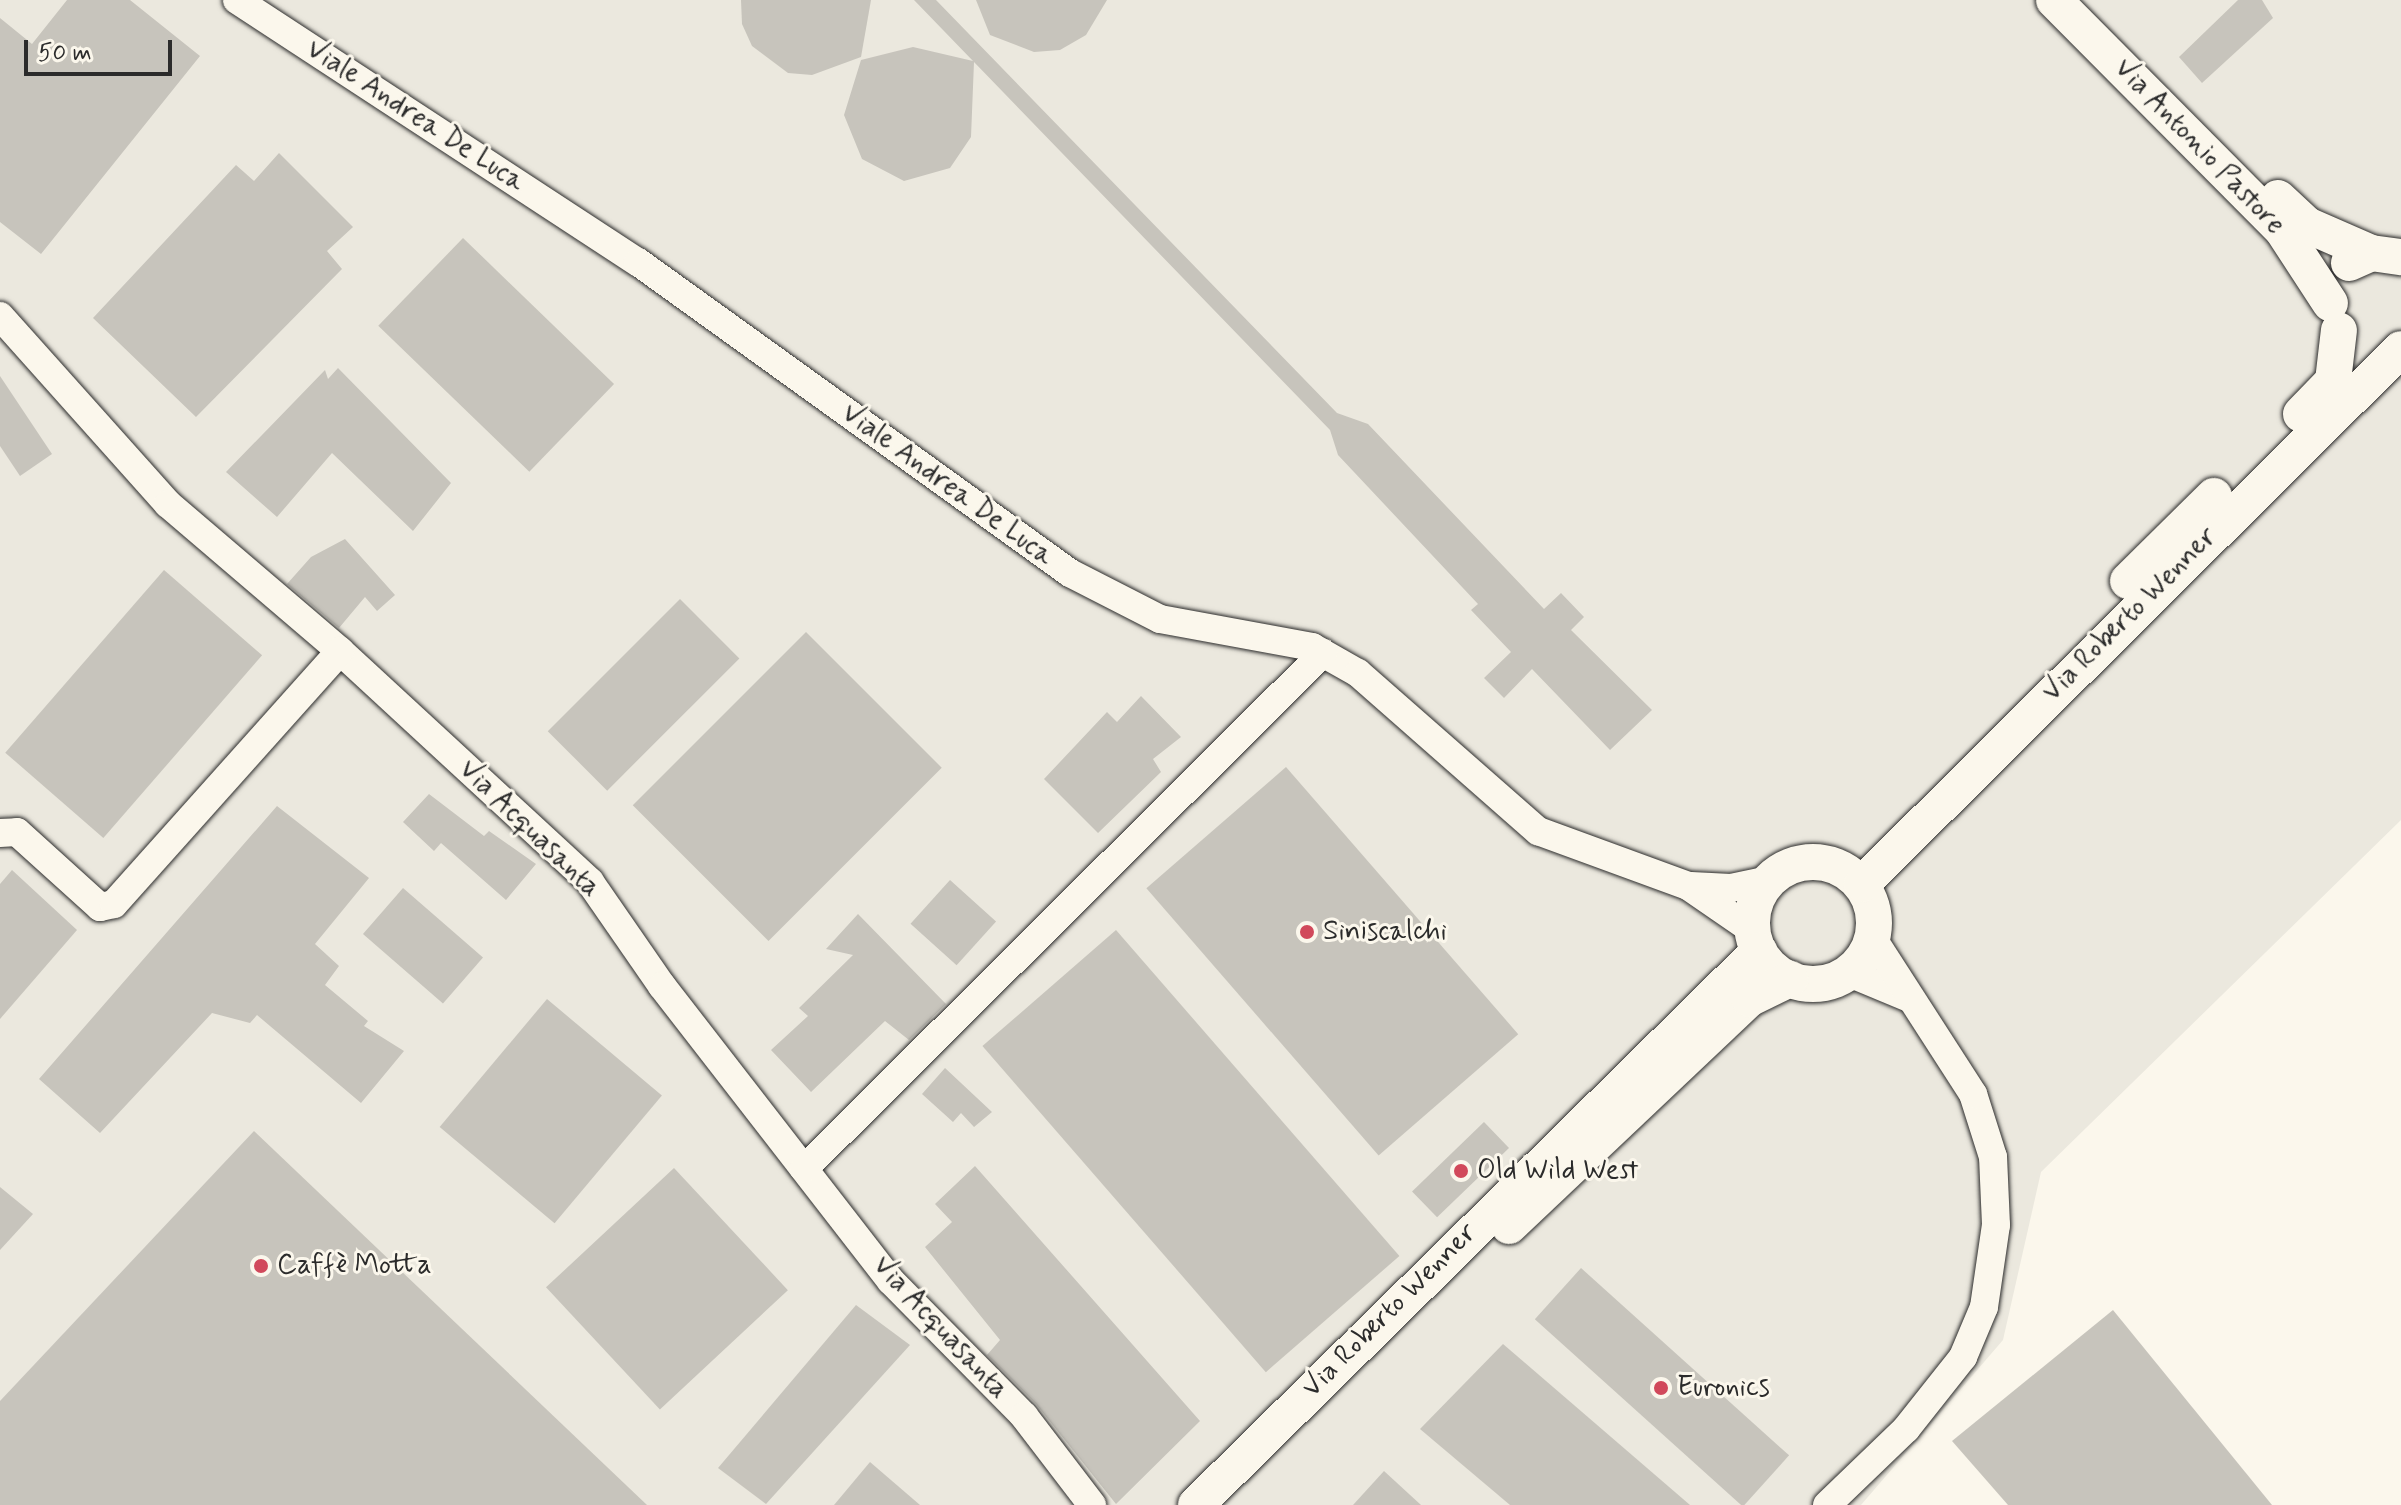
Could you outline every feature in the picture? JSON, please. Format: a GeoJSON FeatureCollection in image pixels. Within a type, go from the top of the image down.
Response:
{"type":"FeatureCollection","features":[{"type":"Feature","properties":{"kind":"main road","name":"Via Antonio Pastore"},"geometry":{"type":"LineString","coordinates":[[2054,0],[2283,231],[2334,317]]}},
{"type":"Feature","properties":{"kind":"main road","name":"Via Antonio Pastore"},"geometry":{"type":"LineString","coordinates":[[2086,0],[2293,213],[2329,238],[2386,255]]}},
{"type":"Feature","properties":{"kind":"main road"},"geometry":{"type":"LineString","coordinates":[[2386,255],[2342,268],[2334,317],[2371,351],[2401,348]]}},
{"type":"Feature","properties":{"kind":"main road","name":"Via Roberto Wenner"},"geometry":{"type":"LineString","coordinates":[[1852,876],[2327,389],[2338,371],[2334,317]]}},
{"type":"Feature","properties":{"kind":"main road","name":"Via Roberto Wenner"},"geometry":{"type":"LineString","coordinates":[[1852,876],[2401,348]]}},
{"type":"Feature","properties":{"kind":"main road"},"geometry":{"type":"LineString","coordinates":[[1798,863],[1852,876],[1875,916],[1873,939],[1849,973],[1814,984],[1790,979],[1756,941],[1757,898],[1769,880],[1798,863]]}},
{"type":"Feature","properties":{"kind":"main road","name":"Via Roberto Wenner"},"geometry":{"type":"LineString","coordinates":[[1196,1505],[1756,941]]}},
{"type":"Feature","properties":{"kind":"main road","name":"Via Roberto Wenner"},"geometry":{"type":"LineString","coordinates":[[1227,1505],[1749,999],[1790,979]]}},
{"type":"Feature","properties":{"kind":"street","name":"Viale Andrea De Luca"},"geometry":{"type":"LineString","coordinates":[[237,0],[638,262],[1070,573],[1160,619],[1323,653],[1378,689],[1538,831],[1688,886]]}},
{"type":"Feature","properties":{"kind":"street","name":"Via Acquasanta"},"geometry":{"type":"LineString","coordinates":[[1,319],[168,504],[340,651],[590,882],[891,1281],[1024,1416],[1092,1505]]}},
{"type":"Feature","properties":{"kind":"street"},"geometry":{"type":"LineString","coordinates":[[0,833],[17,832],[100,907],[114,904],[340,651]]}},
{"type":"Feature","properties":{"kind":"street"},"geometry":{"type":"LineString","coordinates":[[804,1169],[1323,653]]}},
{"type":"Feature","properties":{"kind":"street"},"geometry":{"type":"LineString","coordinates":[[1688,886],[1731,888],[1769,880]]}},
{"type":"Feature","properties":{"kind":"street"},"geometry":{"type":"LineString","coordinates":[[1688,886],[1756,941]]}},
{"type":"Feature","properties":{"kind":"street"},"geometry":{"type":"LineString","coordinates":[[1827,1505],[1906,1429],[1963,1357],[1984,1307],[1993,1263],[1996,1190],[1987,1129],[1941,1037],[1909,998],[1873,939]]}},
{"type":"Feature","properties":{"kind":"street"},"geometry":{"type":"LineString","coordinates":[[1849,973],[1909,998]]}},
{"type":"Feature","properties":{"kind":"shaded area"},"geometry":{"type":"Polygon","coordinates":[[[0,0],[2401,0],[2401,820],[2041,1172],[2003,1340],[1861,1505],[0,1505],[0,0]]]}},
{"type":"Feature","properties":{"kind":"building"},"geometry":{"type":"Polygon","coordinates":[[[67,0],[130,0],[200,56],[41,254],[0,222],[0,18],[32,44],[67,0]]]}},
{"type":"Feature","properties":{"kind":"building"},"geometry":{"type":"Polygon","coordinates":[[[741,0],[871,0],[861,57],[812,75],[788,73],[752,46],[742,24],[741,0]]]}},
{"type":"Feature","properties":{"kind":"building"},"geometry":{"type":"Polygon","coordinates":[[[914,0],[936,0],[1337,413],[1368,424],[1544,609],[1561,593],[1584,617],[1571,630],[1652,710],[1610,750],[1532,669],[1504,698],[1484,678],[1511,652],[1471,610],[1478,604],[1338,455],[1330,430],[974,62],[971,137],[950,168],[904,181],[862,159],[844,115],[861,60],[913,47],[973,61],[914,0]]]}},
{"type":"Feature","properties":{"kind":"building"},"geometry":{"type":"Polygon","coordinates":[[[976,0],[1107,0],[1086,35],[1060,50],[1034,52],[990,35],[976,0]]]}},
{"type":"Feature","properties":{"kind":"building"},"geometry":{"type":"Polygon","coordinates":[[[2238,0],[2262,0],[2273,18],[2202,83],[2179,57],[2238,0]]]}},
{"type":"Feature","properties":{"kind":"building"},"geometry":{"type":"Polygon","coordinates":[[[279,153],[353,227],[327,251],[342,269],[196,417],[93,318],[236,165],[254,181],[279,153]]]}},
{"type":"Feature","properties":{"kind":"building"},"geometry":{"type":"Polygon","coordinates":[[[463,238],[614,384],[529,472],[378,326],[463,238]]]}},
{"type":"Feature","properties":{"kind":"building"},"geometry":{"type":"Polygon","coordinates":[[[338,368],[451,483],[413,531],[332,453],[277,517],[226,472],[325,370],[328,379],[338,368]]]}},
{"type":"Feature","properties":{"kind":"building"},"geometry":{"type":"Polygon","coordinates":[[[0,376],[52,454],[20,476],[0,446],[0,376]]]}},
{"type":"Feature","properties":{"kind":"building"},"geometry":{"type":"Polygon","coordinates":[[[345,539],[395,595],[377,611],[365,597],[339,628],[287,584],[311,557],[345,539]]]}},
{"type":"Feature","properties":{"kind":"building"},"geometry":{"type":"Polygon","coordinates":[[[164,570],[262,655],[103,838],[5,753],[164,570]]]}},
{"type":"Feature","properties":{"kind":"building"},"geometry":{"type":"Polygon","coordinates":[[[680,599],[739,658],[607,791],[548,731],[680,599]]]}},
{"type":"Feature","properties":{"kind":"building"},"geometry":{"type":"Polygon","coordinates":[[[806,632],[942,768],[769,941],[633,805],[806,632]]]}},
{"type":"Feature","properties":{"kind":"building"},"geometry":{"type":"Polygon","coordinates":[[[1141,696],[1181,737],[1153,759],[1161,772],[1098,833],[1044,779],[1107,712],[1117,722],[1141,696]]]}},
{"type":"Feature","properties":{"kind":"building","name":"Siniscalchi"},"geometry":{"type":"Polygon","coordinates":[[[1286,767],[1518,1034],[1379,1156],[1146,888],[1286,767]]]}},
{"type":"Feature","properties":{"kind":"building"},"geometry":{"type":"Polygon","coordinates":[[[429,794],[484,836],[489,831],[536,864],[506,900],[441,843],[434,851],[403,822],[429,794]]]}},
{"type":"Feature","properties":{"kind":"building"},"geometry":{"type":"Polygon","coordinates":[[[277,806],[369,878],[315,944],[339,966],[325,985],[368,1021],[364,1026],[404,1051],[361,1103],[257,1015],[250,1023],[212,1013],[100,1133],[39,1079],[277,806]]]}},
{"type":"Feature","properties":{"kind":"building"},"geometry":{"type":"Polygon","coordinates":[[[12,870],[77,930],[0,1019],[0,884],[12,870]]]}},
{"type":"Feature","properties":{"kind":"building"},"geometry":{"type":"Polygon","coordinates":[[[950,880],[996,921],[957,965],[911,924],[950,880]]]}},
{"type":"Feature","properties":{"kind":"building"},"geometry":{"type":"Polygon","coordinates":[[[403,888],[483,958],[443,1004],[363,934],[403,888]]]}},
{"type":"Feature","properties":{"kind":"building"},"geometry":{"type":"Polygon","coordinates":[[[858,914],[946,1004],[909,1040],[885,1021],[811,1092],[771,1050],[808,1016],[799,1008],[853,955],[826,949],[858,914]]]}},
{"type":"Feature","properties":{"kind":"building"},"geometry":{"type":"Polygon","coordinates":[[[1116,930],[1399,1256],[1266,1372],[982,1046],[1116,930]]]}},
{"type":"Feature","properties":{"kind":"building"},"geometry":{"type":"Polygon","coordinates":[[[547,999],[662,1095],[555,1223],[440,1127],[547,999]]]}},
{"type":"Feature","properties":{"kind":"building"},"geometry":{"type":"Polygon","coordinates":[[[945,1068],[992,1112],[974,1127],[961,1113],[953,1122],[922,1094],[945,1068]]]}},
{"type":"Feature","properties":{"kind":"building","name":"Old Wild West"},"geometry":{"type":"Polygon","coordinates":[[[1484,1122],[1509,1148],[1437,1217],[1412,1191],[1484,1122]]]}},
{"type":"Feature","properties":{"kind":"building","name":"Caffè Motta"},"geometry":{"type":"Polygon","coordinates":[[[254,1131],[647,1505],[0,1505],[0,1401],[254,1131]]]}},
{"type":"Feature","properties":{"kind":"building"},"geometry":{"type":"Polygon","coordinates":[[[975,1166],[1200,1421],[1116,1504],[1036,1404],[987,1355],[1000,1340],[925,1247],[952,1222],[935,1204],[975,1166]]]}},
{"type":"Feature","properties":{"kind":"building"},"geometry":{"type":"Polygon","coordinates":[[[674,1168],[788,1290],[660,1409],[546,1287],[674,1168]]]}},
{"type":"Feature","properties":{"kind":"building"},"geometry":{"type":"Polygon","coordinates":[[[0,1187],[33,1214],[0,1250],[0,1187]]]}},
{"type":"Feature","properties":{"kind":"building","name":"Euronics"},"geometry":{"type":"Polygon","coordinates":[[[1581,1268],[1789,1455],[1741,1505],[1535,1319],[1581,1268]]]}},
{"type":"Feature","properties":{"kind":"building"},"geometry":{"type":"Polygon","coordinates":[[[856,1305],[910,1345],[766,1504],[718,1468],[856,1305]]]}},
{"type":"Feature","properties":{"kind":"building"},"geometry":{"type":"Polygon","coordinates":[[[2113,1310],[2272,1505],[2008,1505],[1952,1441],[2113,1310]]]}},
{"type":"Feature","properties":{"kind":"building"},"geometry":{"type":"Polygon","coordinates":[[[1503,1344],[1690,1505],[1510,1505],[1420,1429],[1503,1344]]]}},
{"type":"Feature","properties":{"kind":"building"},"geometry":{"type":"Polygon","coordinates":[[[870,1462],[920,1505],[834,1505],[870,1462]]]}},
{"type":"Feature","properties":{"kind":"building"},"geometry":{"type":"Polygon","coordinates":[[[1384,1471],[1421,1505],[1353,1505],[1384,1471]]]}},
{"type":"Feature","properties":{"kind":"place","name":"Siniscalchi"},"geometry":{"type":"Point","coordinates":[1307,932]}},
{"type":"Feature","properties":{"kind":"place","name":"Old Wild West"},"geometry":{"type":"Point","coordinates":[1461,1171]}},
{"type":"Feature","properties":{"kind":"place","name":"Caffè Motta"},"geometry":{"type":"Point","coordinates":[261,1266]}},
{"type":"Feature","properties":{"kind":"place","name":"Euronics"},"geometry":{"type":"Point","coordinates":[1661,1388]}}]}
